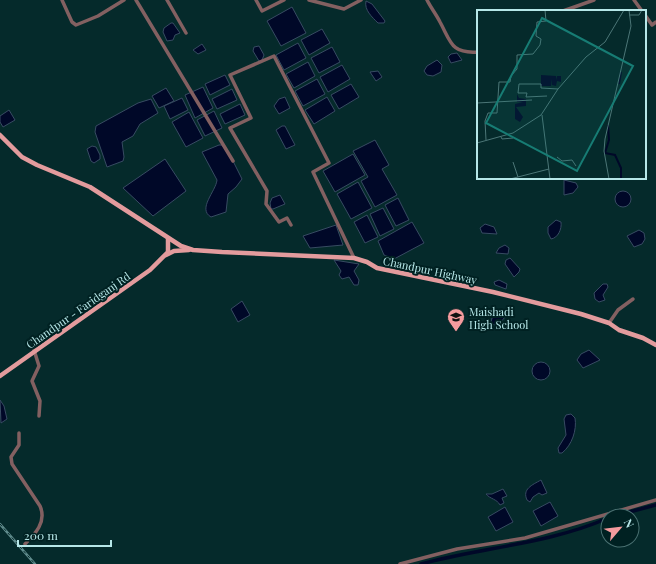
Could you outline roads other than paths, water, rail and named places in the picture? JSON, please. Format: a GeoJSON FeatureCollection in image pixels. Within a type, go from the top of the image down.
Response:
{"type":"FeatureCollection","features":[{"type":"Feature","properties":{"kind":"main road"},"geometry":{"type":"LineString","coordinates":[[0,135],[22,156],[37,165],[90,187],[168,239],[193,250]]}},
{"type":"Feature","properties":{"kind":"main road"},"geometry":{"type":"LineString","coordinates":[[164,256],[169,248],[168,239]]}},
{"type":"Feature","properties":{"kind":"main road"},"geometry":{"type":"LineString","coordinates":[[164,256],[174,251],[193,250]]}},
{"type":"Feature","properties":{"kind":"main road","name":"Chandpur Highway"},"geometry":{"type":"LineString","coordinates":[[193,250],[354,258],[367,262],[377,268],[547,305],[609,323],[619,330],[643,338],[656,345]]}},
{"type":"Feature","properties":{"kind":"main road","name":"Chandpur - Faridganj Rd"},"geometry":{"type":"LineString","coordinates":[[0,376],[34,350],[139,278],[164,256]]}},
{"type":"Feature","properties":{"kind":"street"},"geometry":{"type":"LineString","coordinates":[[62,0],[72,22],[76,25],[98,16],[124,0]]}},
{"type":"Feature","properties":{"kind":"street"},"geometry":{"type":"LineString","coordinates":[[136,0],[233,161]]}},
{"type":"Feature","properties":{"kind":"street"},"geometry":{"type":"LineString","coordinates":[[167,0],[186,32]]}},
{"type":"Feature","properties":{"kind":"street"},"geometry":{"type":"LineString","coordinates":[[256,0],[262,11],[284,0]]}},
{"type":"Feature","properties":{"kind":"street"},"geometry":{"type":"LineString","coordinates":[[309,0],[344,9],[361,0]]}},
{"type":"Feature","properties":{"kind":"street"},"geometry":{"type":"LineString","coordinates":[[427,0],[449,42],[457,50],[477,52]]}},
{"type":"Feature","properties":{"kind":"street"},"geometry":{"type":"LineString","coordinates":[[566,10],[594,0]]}},
{"type":"Feature","properties":{"kind":"street"},"geometry":{"type":"LineString","coordinates":[[634,0],[641,10]]}},
{"type":"Feature","properties":{"kind":"street"},"geometry":{"type":"LineString","coordinates":[[646,16],[652,24],[656,22]]}},
{"type":"Feature","properties":{"kind":"street"},"geometry":{"type":"LineString","coordinates":[[291,225],[287,218],[279,222],[266,204],[267,191],[230,128],[251,118],[230,75],[274,56],[329,163],[313,172],[354,258]]}},
{"type":"Feature","properties":{"kind":"street"},"geometry":{"type":"LineString","coordinates":[[609,323],[618,310],[633,299]]}},
{"type":"Feature","properties":{"kind":"street"},"geometry":{"type":"LineString","coordinates":[[34,350],[39,366],[32,381],[40,401],[39,416]]}},
{"type":"Feature","properties":{"kind":"street"},"geometry":{"type":"LineString","coordinates":[[19,433],[19,445],[11,457],[12,464],[40,506],[42,514],[40,528],[24,544]]}},
{"type":"Feature","properties":{"kind":"street"},"geometry":{"type":"LineString","coordinates":[[400,564],[457,549],[525,538],[656,500]]}},
{"type":"Feature","properties":{"kind":"water"},"geometry":{"type":"Polygon","coordinates":[[[366,1],[372,4],[385,21],[384,23],[378,23],[371,16],[366,7],[366,1]]]}},
{"type":"Feature","properties":{"kind":"water"},"geometry":{"type":"Polygon","coordinates":[[[292,7],[306,33],[281,46],[267,21],[292,7]]]}},
{"type":"Feature","properties":{"kind":"water"},"geometry":{"type":"Polygon","coordinates":[[[173,23],[180,33],[175,35],[173,40],[167,41],[163,32],[164,28],[173,23]]]}},
{"type":"Feature","properties":{"kind":"water"},"geometry":{"type":"Polygon","coordinates":[[[322,29],[330,43],[309,55],[301,40],[322,29]]]}},
{"type":"Feature","properties":{"kind":"water"},"geometry":{"type":"Polygon","coordinates":[[[298,43],[306,58],[284,70],[276,55],[298,43]]]}},
{"type":"Feature","properties":{"kind":"water"},"geometry":{"type":"Polygon","coordinates":[[[202,44],[206,50],[198,54],[193,50],[202,44]]]}},
{"type":"Feature","properties":{"kind":"water"},"geometry":{"type":"Polygon","coordinates":[[[259,46],[264,55],[262,60],[259,61],[253,51],[254,47],[259,46]]]}},
{"type":"Feature","properties":{"kind":"water"},"geometry":{"type":"Polygon","coordinates":[[[332,47],[340,62],[319,73],[311,58],[332,47]]]}},
{"type":"Feature","properties":{"kind":"water"},"geometry":{"type":"Polygon","coordinates":[[[457,53],[462,60],[451,63],[448,57],[451,54],[457,53]]]}},
{"type":"Feature","properties":{"kind":"water"},"geometry":{"type":"Polygon","coordinates":[[[437,60],[442,65],[441,72],[433,76],[427,75],[424,71],[427,66],[437,60]]]}},
{"type":"Feature","properties":{"kind":"water"},"geometry":{"type":"Polygon","coordinates":[[[308,62],[315,76],[294,88],[286,74],[308,62]]]}},
{"type":"Feature","properties":{"kind":"water"},"geometry":{"type":"Polygon","coordinates":[[[342,65],[350,79],[328,92],[320,77],[342,65]]]}},
{"type":"Feature","properties":{"kind":"water"},"geometry":{"type":"Polygon","coordinates":[[[378,71],[382,77],[376,81],[370,72],[378,71]]]}},
{"type":"Feature","properties":{"kind":"water"},"geometry":{"type":"Polygon","coordinates":[[[225,75],[230,85],[210,95],[205,84],[225,75]]]}},
{"type":"Feature","properties":{"kind":"water"},"geometry":{"type":"Polygon","coordinates":[[[317,79],[325,94],[303,106],[295,91],[317,79]]]}},
{"type":"Feature","properties":{"kind":"water"},"geometry":{"type":"Polygon","coordinates":[[[351,84],[359,97],[339,109],[331,95],[351,84]]]}},
{"type":"Feature","properties":{"kind":"water"},"geometry":{"type":"Polygon","coordinates":[[[203,87],[213,108],[195,118],[185,95],[203,87]]]}},
{"type":"Feature","properties":{"kind":"water"},"geometry":{"type":"Polygon","coordinates":[[[166,88],[174,101],[159,108],[152,96],[166,88]]]}},
{"type":"Feature","properties":{"kind":"water"},"geometry":{"type":"Polygon","coordinates":[[[232,89],[237,100],[217,109],[212,99],[232,89]]]}},
{"type":"Feature","properties":{"kind":"water"},"geometry":{"type":"Polygon","coordinates":[[[285,97],[290,108],[279,114],[274,106],[279,99],[285,97]]]}},
{"type":"Feature","properties":{"kind":"water"},"geometry":{"type":"Polygon","coordinates":[[[327,97],[335,111],[314,124],[305,110],[327,97]]]}},
{"type":"Feature","properties":{"kind":"water"},"geometry":{"type":"Polygon","coordinates":[[[182,98],[188,110],[170,119],[164,106],[182,98]]]}},
{"type":"Feature","properties":{"kind":"water"},"geometry":{"type":"Polygon","coordinates":[[[151,99],[158,113],[140,124],[133,136],[122,142],[124,157],[123,161],[107,167],[95,132],[96,126],[138,103],[151,99]]]}},
{"type":"Feature","properties":{"kind":"water"},"geometry":{"type":"Polygon","coordinates":[[[240,104],[245,115],[225,124],[220,114],[240,104]]]}},
{"type":"Feature","properties":{"kind":"water"},"geometry":{"type":"Polygon","coordinates":[[[9,110],[15,120],[3,127],[0,122],[0,116],[9,110]]]}},
{"type":"Feature","properties":{"kind":"water"},"geometry":{"type":"Polygon","coordinates":[[[214,111],[222,128],[205,136],[197,120],[214,111]]]}},
{"type":"Feature","properties":{"kind":"water"},"geometry":{"type":"Polygon","coordinates":[[[189,112],[203,138],[186,147],[172,122],[189,112]]]}},
{"type":"Feature","properties":{"kind":"water"},"geometry":{"type":"Polygon","coordinates":[[[282,126],[285,126],[295,145],[286,149],[276,130],[282,126]]]}},
{"type":"Feature","properties":{"kind":"water"},"geometry":{"type":"Polygon","coordinates":[[[375,140],[389,165],[382,169],[397,195],[375,207],[361,181],[368,177],[353,151],[375,140]]]}},
{"type":"Feature","properties":{"kind":"water"},"geometry":{"type":"Polygon","coordinates":[[[222,145],[233,161],[242,179],[228,194],[226,212],[211,217],[207,214],[206,205],[217,180],[202,152],[222,145]]]}},
{"type":"Feature","properties":{"kind":"water"},"geometry":{"type":"Polygon","coordinates":[[[92,146],[96,147],[100,155],[100,159],[94,163],[91,161],[87,149],[92,146]]]}},
{"type":"Feature","properties":{"kind":"water"},"geometry":{"type":"Polygon","coordinates":[[[353,154],[365,175],[335,192],[323,171],[353,154]]]}},
{"type":"Feature","properties":{"kind":"water"},"geometry":{"type":"Polygon","coordinates":[[[165,159],[186,191],[153,216],[123,188],[165,159]]]}},
{"type":"Feature","properties":{"kind":"water"},"geometry":{"type":"Polygon","coordinates":[[[564,180],[576,183],[578,187],[573,193],[564,195],[564,180]]]}},
{"type":"Feature","properties":{"kind":"water"},"geometry":{"type":"Polygon","coordinates":[[[358,182],[372,208],[351,219],[337,194],[358,182]]]}},
{"type":"Feature","properties":{"kind":"water"},"geometry":{"type":"Polygon","coordinates":[[[623,191],[629,193],[631,199],[629,205],[623,207],[617,205],[615,199],[617,193],[623,191]]]}},
{"type":"Feature","properties":{"kind":"water"},"geometry":{"type":"Polygon","coordinates":[[[280,195],[285,204],[271,209],[270,203],[272,198],[280,195]]]}},
{"type":"Feature","properties":{"kind":"water"},"geometry":{"type":"Polygon","coordinates":[[[398,198],[409,220],[396,226],[385,205],[398,198]]]}},
{"type":"Feature","properties":{"kind":"water"},"geometry":{"type":"Polygon","coordinates":[[[383,208],[394,229],[380,236],[370,214],[383,208]]]}},
{"type":"Feature","properties":{"kind":"water"},"geometry":{"type":"Polygon","coordinates":[[[367,215],[378,237],[365,243],[354,222],[367,215]]]}},
{"type":"Feature","properties":{"kind":"water"},"geometry":{"type":"Polygon","coordinates":[[[556,220],[561,222],[561,227],[558,235],[551,239],[548,233],[548,227],[556,220]]]}},
{"type":"Feature","properties":{"kind":"water"},"geometry":{"type":"Polygon","coordinates":[[[412,222],[424,243],[394,259],[384,255],[378,241],[412,222]]]}},
{"type":"Feature","properties":{"kind":"water"},"geometry":{"type":"Polygon","coordinates":[[[485,224],[494,227],[497,234],[482,233],[480,228],[485,224]]]}},
{"type":"Feature","properties":{"kind":"water"},"geometry":{"type":"Polygon","coordinates":[[[336,225],[343,245],[310,248],[303,236],[336,225]]]}},
{"type":"Feature","properties":{"kind":"water"},"geometry":{"type":"Polygon","coordinates":[[[639,230],[644,233],[645,239],[642,244],[634,247],[627,236],[639,230]]]}},
{"type":"Feature","properties":{"kind":"water"},"geometry":{"type":"Polygon","coordinates":[[[505,245],[509,248],[508,254],[496,253],[499,248],[505,245]]]}},
{"type":"Feature","properties":{"kind":"water"},"geometry":{"type":"Polygon","coordinates":[[[510,258],[520,269],[514,277],[505,264],[506,260],[510,258]]]}},
{"type":"Feature","properties":{"kind":"water"},"geometry":{"type":"Polygon","coordinates":[[[334,260],[359,264],[354,271],[359,280],[358,285],[354,285],[349,277],[342,279],[339,275],[341,271],[334,260]]]}},
{"type":"Feature","properties":{"kind":"water"},"geometry":{"type":"Polygon","coordinates":[[[499,280],[507,284],[506,289],[495,285],[494,282],[499,280]]]}},
{"type":"Feature","properties":{"kind":"water"},"geometry":{"type":"Polygon","coordinates":[[[603,284],[607,284],[608,287],[603,295],[605,300],[599,302],[595,299],[594,293],[603,284]]]}},
{"type":"Feature","properties":{"kind":"water"},"geometry":{"type":"Polygon","coordinates":[[[242,301],[250,315],[238,322],[231,309],[242,301]]]}},
{"type":"Feature","properties":{"kind":"water"},"geometry":{"type":"Polygon","coordinates":[[[498,314],[503,314],[505,317],[500,323],[494,325],[491,322],[492,318],[498,314]]]}},
{"type":"Feature","properties":{"kind":"water"},"geometry":{"type":"Polygon","coordinates":[[[589,350],[600,360],[583,368],[577,360],[581,354],[589,350]]]}},
{"type":"Feature","properties":{"kind":"water"},"geometry":{"type":"Polygon","coordinates":[[[541,362],[547,365],[550,371],[547,377],[541,380],[535,377],[532,371],[535,365],[541,362]]]}},
{"type":"Feature","properties":{"kind":"water"},"geometry":{"type":"Polygon","coordinates":[[[0,400],[4,406],[7,419],[1,423],[0,400]]]}},
{"type":"Feature","properties":{"kind":"water"},"geometry":{"type":"Polygon","coordinates":[[[571,414],[575,418],[573,437],[566,450],[559,453],[558,448],[566,435],[564,419],[566,415],[571,414]]]}},
{"type":"Feature","properties":{"kind":"water"},"geometry":{"type":"Polygon","coordinates":[[[541,480],[547,493],[542,495],[539,493],[533,497],[530,502],[527,500],[526,496],[527,490],[541,480]]]}},
{"type":"Feature","properties":{"kind":"water"},"geometry":{"type":"Polygon","coordinates":[[[503,489],[507,496],[502,498],[504,503],[500,505],[497,501],[486,494],[492,494],[503,489]]]}},
{"type":"Feature","properties":{"kind":"water"},"geometry":{"type":"Polygon","coordinates":[[[550,502],[558,516],[541,526],[533,511],[550,502]]]}},
{"type":"Feature","properties":{"kind":"water"},"geometry":{"type":"Polygon","coordinates":[[[505,507],[513,522],[496,531],[488,517],[505,507]]]}},
{"type":"Feature","properties":{"kind":"waterway"},"geometry":{"type":"LineString","coordinates":[[640,509],[656,505]]}},
{"type":"Feature","properties":{"kind":"waterway"},"geometry":{"type":"LineString","coordinates":[[421,564],[563,534],[600,521]]}},
{"type":"Feature","properties":{"kind":"railway"},"geometry":{"type":"LineString","coordinates":[[0,524],[35,564]]}},
{"type":"Feature","properties":{"kind":"place","name":"Maishadi High School"},"geometry":{"type":"Point","coordinates":[456,332]}}]}
